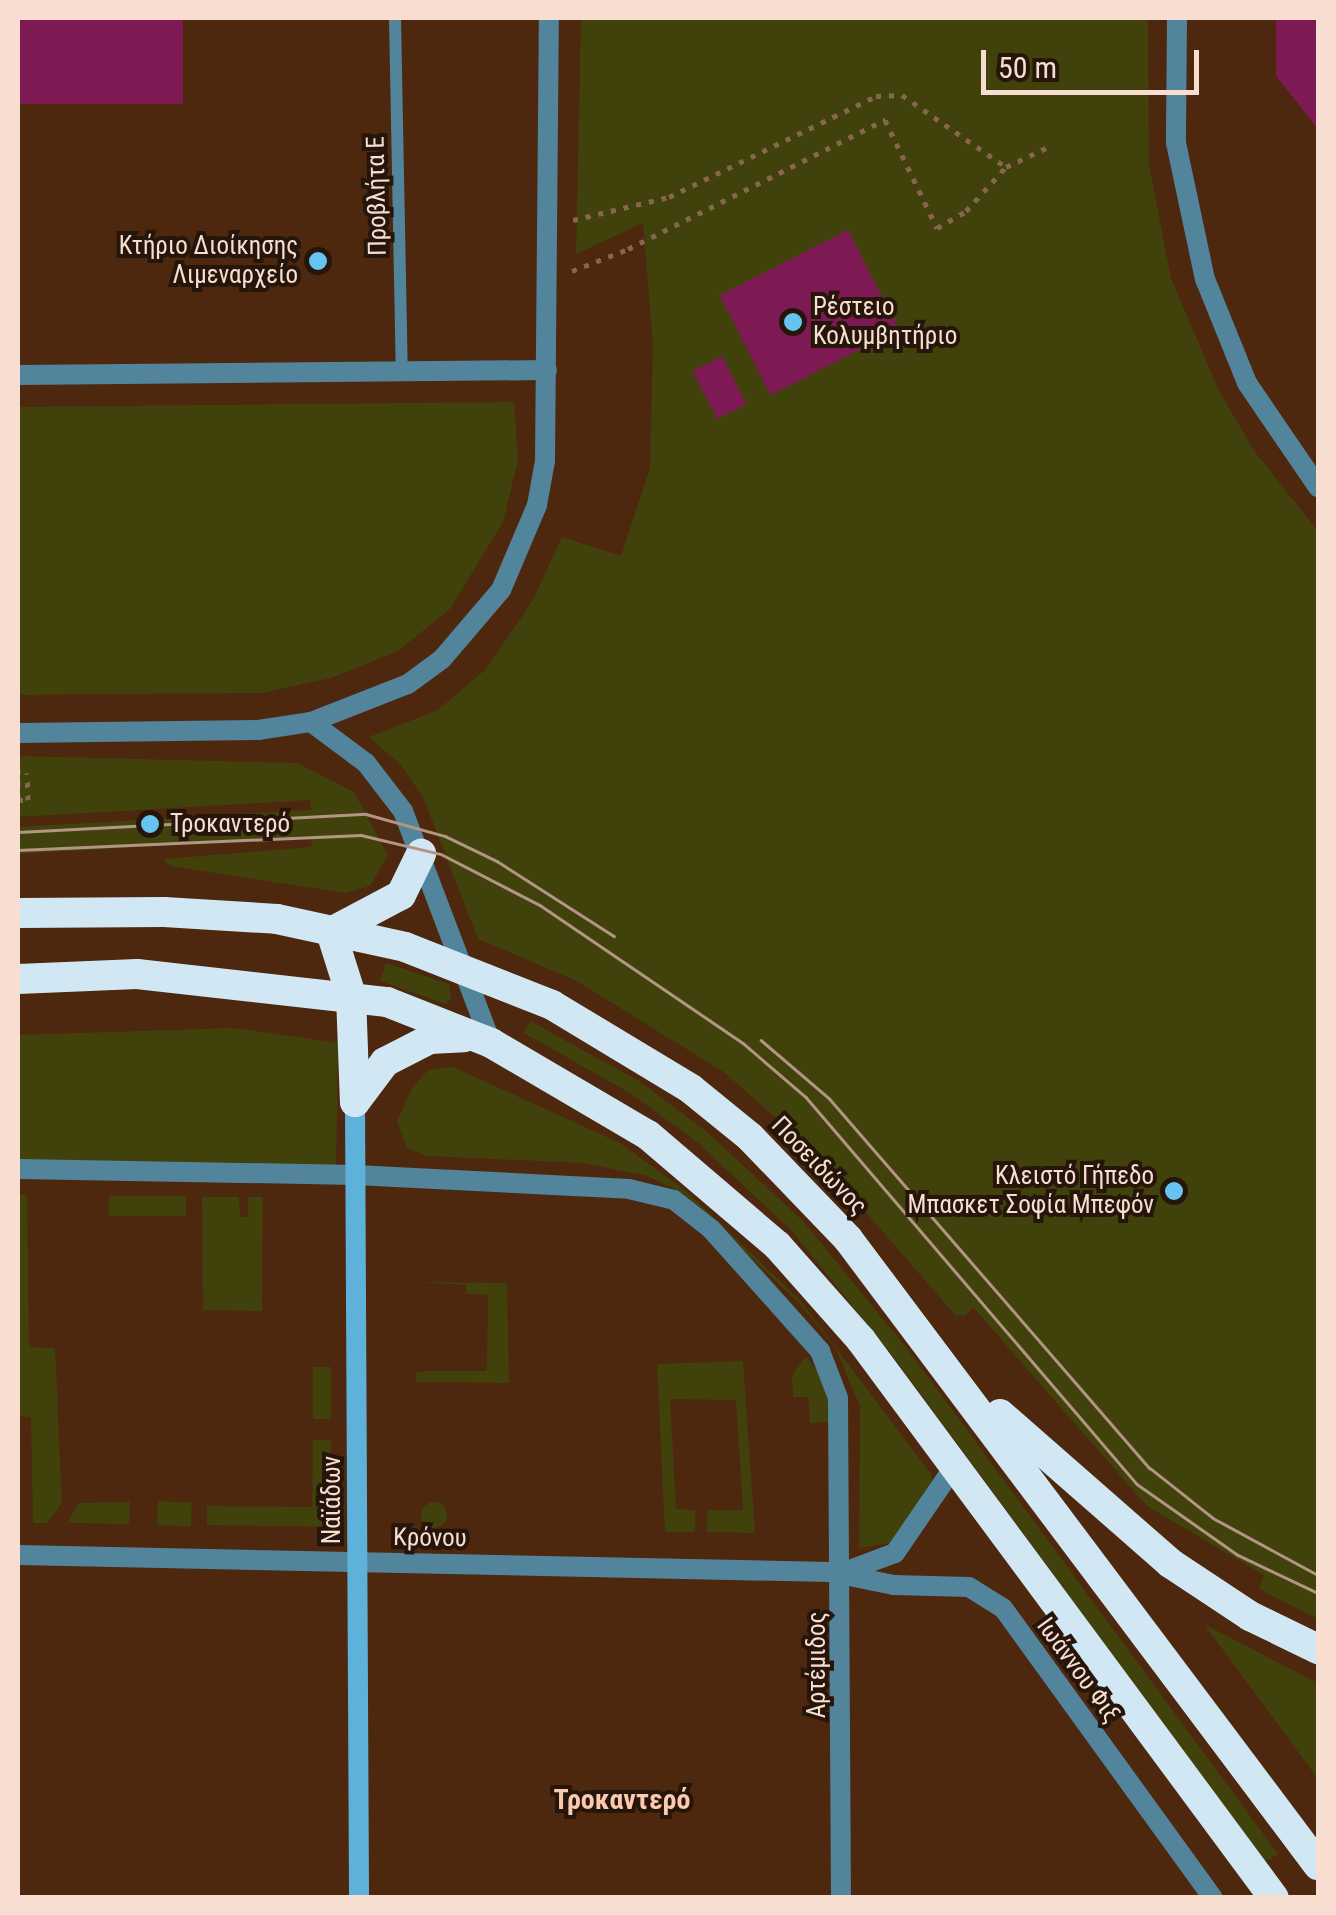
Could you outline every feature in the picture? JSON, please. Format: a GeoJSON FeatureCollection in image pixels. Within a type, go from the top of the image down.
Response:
{"type":"FeatureCollection","features":[{"type":"Feature","properties":{"kind":"highway"},"geometry":{"type":"LineString","coordinates":[[355,1102],[352,996],[331,932],[400,894],[421,854]]}},
{"type":"Feature","properties":{"kind":"highway","name":"Ποσειδώνος"},"geometry":{"type":"LineString","coordinates":[[18,913],[164,912],[277,920],[465,968],[624,1045],[750,1137],[848,1239],[944,1360],[1318,1866]]}},
{"type":"Feature","properties":{"kind":"highway"},"geometry":{"type":"LineString","coordinates":[[18,979],[137,974],[352,996],[491,1043],[648,1135],[741,1212],[820,1290],[956,1464],[1274,1898]]}},
{"type":"Feature","properties":{"kind":"highway"},"geometry":{"type":"LineString","coordinates":[[355,1102],[372,1073],[414,1044],[447,1036],[491,1043]]}},
{"type":"Feature","properties":{"kind":"highway"},"geometry":{"type":"LineString","coordinates":[[944,1360],[1097,1505],[1170,1562],[1250,1616],[1318,1649]]}},
{"type":"Feature","properties":{"kind":"street"},"geometry":{"type":"LineString","coordinates":[[18,733],[258,730],[311,722],[408,684],[442,658],[501,590],[537,505],[546,370],[549,18]]}},
{"type":"Feature","properties":{"kind":"street"},"geometry":{"type":"LineString","coordinates":[[1177,18],[1176,143],[1205,278],[1247,382],[1318,487]]}},
{"type":"Feature","properties":{"kind":"street"},"geometry":{"type":"LineString","coordinates":[[18,375],[546,370]]}},
{"type":"Feature","properties":{"kind":"street"},"geometry":{"type":"LineString","coordinates":[[311,722],[380,778],[421,854],[491,1043]]}},
{"type":"Feature","properties":{"kind":"street","name":"Ναϊάδων"},"geometry":{"type":"LineString","coordinates":[[355,1102],[359,1898]]}},
{"type":"Feature","properties":{"kind":"street"},"geometry":{"type":"LineString","coordinates":[[18,1169],[355,1175]]}},
{"type":"Feature","properties":{"kind":"street","name":"Αρτέμιδος"},"geometry":{"type":"LineString","coordinates":[[355,1175],[629,1189],[674,1200],[711,1229],[820,1352],[831,1372],[842,1432],[842,1898]]}},
{"type":"Feature","properties":{"kind":"street"},"geometry":{"type":"LineString","coordinates":[[842,1573],[895,1553],[956,1464]]}},
{"type":"Feature","properties":{"kind":"street","name":"Κρόνου"},"geometry":{"type":"LineString","coordinates":[[18,1556],[842,1573]]}},
{"type":"Feature","properties":{"kind":"street","name":"Ιωάννου Φιξ"},"geometry":{"type":"LineString","coordinates":[[842,1573],[894,1585],[970,1587],[1003,1608],[1213,1898]]}},
{"type":"Feature","properties":{"kind":"lane","name":"Προβλήτα E"},"geometry":{"type":"LineString","coordinates":[[395,18],[402,373]]}},
{"type":"Feature","properties":{"kind":"path"},"geometry":{"type":"LineString","coordinates":[[572,220],[668,197],[876,96],[902,95],[1006,167]]}},
{"type":"Feature","properties":{"kind":"path"},"geometry":{"type":"LineString","coordinates":[[572,271],[628,250],[885,120],[937,228],[966,211],[1006,167],[1050,146]]}},
{"type":"Feature","properties":{"kind":"path"},"geometry":{"type":"LineString","coordinates":[[18,769],[18,800],[28,800],[27,773]]}},
{"type":"Feature","properties":{"kind":"shaded area"},"geometry":{"type":"Polygon","coordinates":[[[18,18],[183,18],[183,104],[18,104],[18,18]]]}},
{"type":"Feature","properties":{"kind":"shaded area"},"geometry":{"type":"Polygon","coordinates":[[[581,18],[1148,18],[1149,165],[1171,278],[1219,391],[1255,452],[1318,531],[1318,1619],[1259,1589],[1264,1575],[1147,1506],[973,1307],[965,1316],[955,1315],[812,1150],[725,1073],[577,981],[478,939],[423,797],[400,764],[369,737],[438,710],[486,669],[533,600],[562,537],[621,556],[650,468],[653,344],[643,223],[576,254],[581,18]]]}},
{"type":"Feature","properties":{"kind":"shaded area"},"geometry":{"type":"Polygon","coordinates":[[[1276,18],[1318,18],[1318,129],[1276,76],[1276,18]]]}},
{"type":"Feature","properties":{"kind":"shaded area"},"geometry":{"type":"Polygon","coordinates":[[[848,230],[899,330],[771,395],[720,295],[848,230]]]}},
{"type":"Feature","properties":{"kind":"shaded area"},"geometry":{"type":"Polygon","coordinates":[[[722,356],[747,404],[717,419],[693,371],[722,356]]]}},
{"type":"Feature","properties":{"kind":"shaded area"},"geometry":{"type":"Polygon","coordinates":[[[514,402],[518,460],[503,522],[450,609],[398,651],[331,678],[262,693],[18,695],[18,407],[514,402]]]}},
{"type":"Feature","properties":{"kind":"shaded area"},"geometry":{"type":"Polygon","coordinates":[[[18,756],[297,763],[354,792],[388,855],[370,886],[346,893],[170,866],[163,859],[312,847],[311,837],[18,854],[18,827],[311,810],[310,800],[18,817],[18,756]]]}},
{"type":"Feature","properties":{"kind":"shaded area"},"geometry":{"type":"Polygon","coordinates":[[[386,963],[449,984],[451,999],[446,1004],[380,981],[386,963]]]}},
{"type":"Feature","properties":{"kind":"shaded area"},"geometry":{"type":"Polygon","coordinates":[[[530,1021],[639,1081],[707,1132],[803,1221],[909,1351],[1278,1854],[1265,1862],[896,1360],[792,1231],[698,1143],[630,1093],[524,1033],[530,1021]]]}},
{"type":"Feature","properties":{"kind":"shaded area"},"geometry":{"type":"Polygon","coordinates":[[[233,1028],[338,1043],[336,1171],[18,1162],[18,1035],[233,1028]]]}},
{"type":"Feature","properties":{"kind":"shaded area"},"geometry":{"type":"Polygon","coordinates":[[[453,1067],[620,1143],[686,1191],[800,1300],[931,1474],[934,1491],[890,1543],[859,1548],[860,1406],[835,1347],[799,1303],[684,1194],[647,1176],[584,1163],[427,1156],[407,1148],[397,1121],[412,1088],[428,1070],[453,1067]]]}},
{"type":"Feature","properties":{"kind":"shaded area"},"geometry":{"type":"Polygon","coordinates":[[[18,1195],[27,1195],[29,1347],[55,1348],[62,1503],[47,1523],[33,1523],[31,1417],[18,1416],[18,1195]]]}},
{"type":"Feature","properties":{"kind":"shaded area"},"geometry":{"type":"Polygon","coordinates":[[[109,1196],[186,1196],[186,1216],[109,1216],[109,1196]]]}},
{"type":"Feature","properties":{"kind":"shaded area"},"geometry":{"type":"Polygon","coordinates":[[[202,1197],[239,1197],[240,1217],[248,1217],[248,1197],[263,1197],[262,1311],[203,1310],[202,1197]]]}},
{"type":"Feature","properties":{"kind":"shaded area"},"geometry":{"type":"Polygon","coordinates":[[[417,1282],[507,1283],[509,1383],[416,1382],[416,1373],[428,1371],[487,1371],[488,1295],[466,1294],[466,1285],[417,1282]]]}},
{"type":"Feature","properties":{"kind":"shaded area"},"geometry":{"type":"Polygon","coordinates":[[[806,1356],[831,1389],[831,1422],[810,1423],[808,1397],[793,1397],[792,1376],[806,1356]]]}},
{"type":"Feature","properties":{"kind":"shaded area"},"geometry":{"type":"Polygon","coordinates":[[[743,1361],[755,1533],[707,1532],[707,1510],[743,1510],[736,1400],[670,1399],[676,1509],[695,1510],[695,1532],[665,1532],[657,1364],[743,1361]]]}},
{"type":"Feature","properties":{"kind":"shaded area"},"geometry":{"type":"Polygon","coordinates":[[[313,1367],[331,1367],[331,1419],[313,1419],[313,1367]]]}},
{"type":"Feature","properties":{"kind":"shaded area"},"geometry":{"type":"Polygon","coordinates":[[[313,1440],[331,1440],[330,1527],[207,1525],[207,1506],[312,1507],[313,1440]]]}},
{"type":"Feature","properties":{"kind":"shaded area"},"geometry":{"type":"Polygon","coordinates":[[[158,1501],[192,1503],[191,1527],[157,1525],[158,1501]]]}},
{"type":"Feature","properties":{"kind":"shaded area"},"geometry":{"type":"Polygon","coordinates":[[[130,1502],[129,1524],[67,1523],[79,1503],[130,1502]]]}},
{"type":"Feature","properties":{"kind":"shaded area"},"geometry":{"type":"Polygon","coordinates":[[[434,1502],[443,1506],[447,1515],[443,1524],[434,1528],[425,1524],[421,1515],[425,1506],[434,1502]]]}},
{"type":"Feature","properties":{"kind":"shaded area"},"geometry":{"type":"Polygon","coordinates":[[[1204,1624],[1318,1683],[1318,1779],[1204,1624]]]}},
{"type":"Feature","properties":{"kind":"tram line"},"geometry":{"type":"LineString","coordinates":[[18,832],[366,814],[445,836],[497,861],[614,936]]}},
{"type":"Feature","properties":{"kind":"tram line"},"geometry":{"type":"LineString","coordinates":[[18,850],[361,835],[441,854],[540,905],[743,1043],[806,1097],[1137,1484],[1238,1555],[1318,1593]]}},
{"type":"Feature","properties":{"kind":"tram line"},"geometry":{"type":"LineString","coordinates":[[761,1040],[829,1098],[1150,1468],[1213,1518],[1318,1575]]}},
{"type":"Feature","properties":{"kind":"place","name":"Κτήριο Διοίκησης Λιμεναρχείο"},"geometry":{"type":"Point","coordinates":[318,261]}},
{"type":"Feature","properties":{"kind":"place","name":"Ρέστειο Κολυμβητήριο"},"geometry":{"type":"Point","coordinates":[793,322]}},
{"type":"Feature","properties":{"kind":"place","name":"Τροκαντερό"},"geometry":{"type":"Point","coordinates":[150,824]}},
{"type":"Feature","properties":{"kind":"place","name":"Κλειστό Γήπεδο Μπασκετ Σοφία Μπεφόν"},"geometry":{"type":"Point","coordinates":[1174,1191]}},
{"type":"Feature","properties":{"kind":"district","name":"Τροκαντερό"},"geometry":{"type":"Point","coordinates":[622,1800]}}]}
